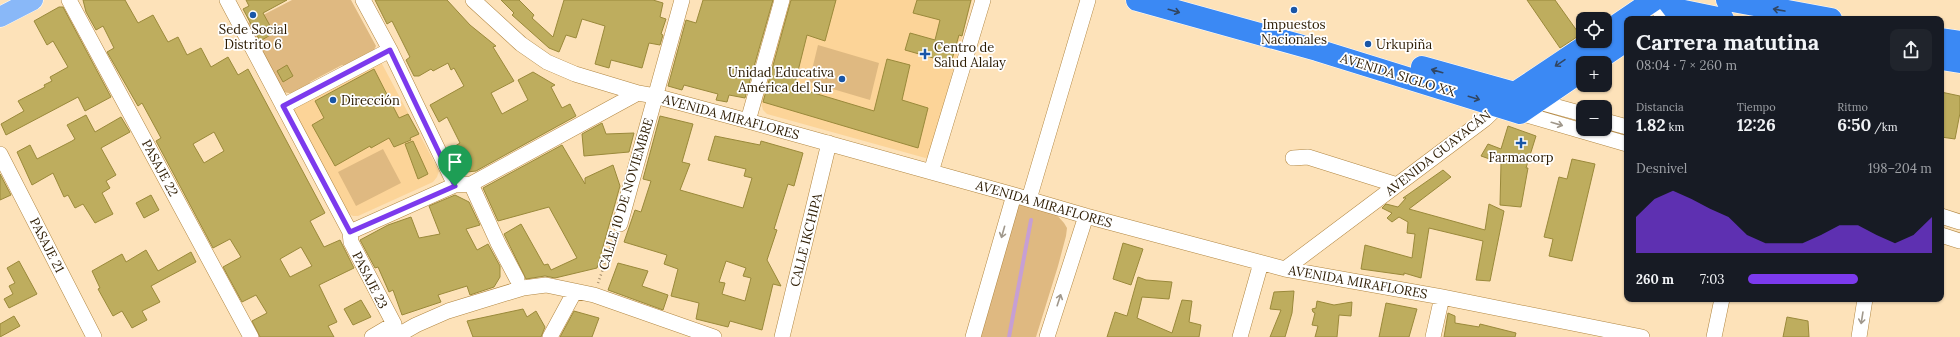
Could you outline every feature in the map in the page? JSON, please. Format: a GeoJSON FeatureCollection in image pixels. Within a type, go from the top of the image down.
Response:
{"type":"FeatureCollection","features":[{"type":"Feature","properties":{"kind":"highway","name":"AVENIDA SIGLO XX"},"geometry":{"type":"LineString","coordinates":[[1137,0],[1517,103]]}},
{"type":"Feature","properties":{"kind":"highway","name":"AVENIDA SIGLO XX"},"geometry":{"type":"LineString","coordinates":[[1188,0],[1517,103]]}},
{"type":"Feature","properties":{"kind":"highway"},"geometry":{"type":"LineString","coordinates":[[1727,0],[1815,16]]}},
{"type":"Feature","properties":{"kind":"highway"},"geometry":{"type":"LineString","coordinates":[[1642,16],[1663,6],[1709,16]]}},
{"type":"Feature","properties":{"kind":"highway"},"geometry":{"type":"LineString","coordinates":[[1612,30],[1624,24]]}},
{"type":"Feature","properties":{"kind":"highway"},"geometry":{"type":"LineString","coordinates":[[1944,39],[1960,42]]}},
{"type":"Feature","properties":{"kind":"highway"},"geometry":{"type":"LineString","coordinates":[[1603,56],[1624,42]]}},
{"type":"Feature","properties":{"kind":"highway","name":"AVENIDA GUAYACÁN"},"geometry":{"type":"LineString","coordinates":[[1517,103],[1584,48]]}},
{"type":"Feature","properties":{"kind":"highway"},"geometry":{"type":"LineString","coordinates":[[1944,59],[1960,62]]}},
{"type":"Feature","properties":{"kind":"highway","name":"AVENIDA GUAYACÁN"},"geometry":{"type":"LineString","coordinates":[[1517,103],[1576,74]]}},
{"type":"Feature","properties":{"kind":"main road"},"geometry":{"type":"LineString","coordinates":[[0,17],[33,0]]}},
{"type":"Feature","properties":{"kind":"street","name":"PASAJE 22"},"geometry":{"type":"LineString","coordinates":[[69,0],[251,337]]}},
{"type":"Feature","properties":{"kind":"street","name":"PASAJE 23"},"geometry":{"type":"LineString","coordinates":[[227,0],[350,232],[351,242],[394,324],[372,337]]}},
{"type":"Feature","properties":{"kind":"street"},"geometry":{"type":"LineString","coordinates":[[364,0],[390,50],[455,186]]}},
{"type":"Feature","properties":{"kind":"street","name":"AVENIDA MIRAFLORES"},"geometry":{"type":"LineString","coordinates":[[473,0],[521,44],[547,62],[575,74],[638,93],[655,96],[829,143],[1086,216],[1285,269],[1442,297],[1620,335],[1642,337]]}},
{"type":"Feature","properties":{"kind":"street","name":"CALLE 10 DE NOVIEMBRE"},"geometry":{"type":"LineString","coordinates":[[620,224],[682,0]]}},
{"type":"Feature","properties":{"kind":"street"},"geometry":{"type":"LineString","coordinates":[[748,121],[782,0]]}},
{"type":"Feature","properties":{"kind":"street"},"geometry":{"type":"LineString","coordinates":[[931,172],[983,0]]}},
{"type":"Feature","properties":{"kind":"street"},"geometry":{"type":"LineString","coordinates":[[1029,199],[1088,0]]}},
{"type":"Feature","properties":{"kind":"street"},"geometry":{"type":"LineString","coordinates":[[283,106],[390,50]]}},
{"type":"Feature","properties":{"kind":"street"},"geometry":{"type":"LineString","coordinates":[[350,232],[455,186],[471,184],[638,93]]}},
{"type":"Feature","properties":{"kind":"street"},"geometry":{"type":"LineString","coordinates":[[1517,103],[1576,113]]}},
{"type":"Feature","properties":{"kind":"street"},"geometry":{"type":"LineString","coordinates":[[1517,103],[1624,143]]}},
{"type":"Feature","properties":{"kind":"street","name":"AVENIDA GUAYACÁN"},"geometry":{"type":"LineString","coordinates":[[1285,269],[1485,119],[1517,103]]}},
{"type":"Feature","properties":{"kind":"street"},"geometry":{"type":"LineString","coordinates":[[1612,123],[1624,126]]}},
{"type":"Feature","properties":{"kind":"street","name":"CALLE IKCHIPA"},"geometry":{"type":"LineString","coordinates":[[782,337],[829,143]]}},
{"type":"Feature","properties":{"kind":"street","name":"PASAJE 21"},"geometry":{"type":"LineString","coordinates":[[0,154],[94,337]]}},
{"type":"Feature","properties":{"kind":"street"},"geometry":{"type":"LineString","coordinates":[[1293,158],[1308,157],[1397,185]]}},
{"type":"Feature","properties":{"kind":"street"},"geometry":{"type":"LineString","coordinates":[[471,184],[498,243],[517,278]]}},
{"type":"Feature","properties":{"kind":"street"},"geometry":{"type":"LineString","coordinates":[[973,337],[1014,195]]}},
{"type":"Feature","properties":{"kind":"street"},"geometry":{"type":"LineString","coordinates":[[1047,337],[1086,216]]}},
{"type":"Feature","properties":{"kind":"street"},"geometry":{"type":"LineString","coordinates":[[1944,217],[1960,222]]}},
{"type":"Feature","properties":{"kind":"street"},"geometry":{"type":"LineString","coordinates":[[1944,236],[1960,241]]}},
{"type":"Feature","properties":{"kind":"street"},"geometry":{"type":"LineString","coordinates":[[1240,337],[1261,263]]}},
{"type":"Feature","properties":{"kind":"street"},"geometry":{"type":"LineString","coordinates":[[399,336],[416,325],[448,311],[524,288],[546,285],[594,295],[714,337]]}},
{"type":"Feature","properties":{"kind":"street"},"geometry":{"type":"LineString","coordinates":[[550,337],[576,291]]}},
{"type":"Feature","properties":{"kind":"street"},"geometry":{"type":"LineString","coordinates":[[1433,337],[1442,297]]}},
{"type":"Feature","properties":{"kind":"street"},"geometry":{"type":"LineString","coordinates":[[1714,337],[1721,302]]}},
{"type":"Feature","properties":{"kind":"street"},"geometry":{"type":"LineString","coordinates":[[1859,337],[1865,302]]}},
{"type":"Feature","properties":{"kind":"path","name":"CALLE 10 DE NOVIEMBRE"},"geometry":{"type":"LineString","coordinates":[[594,295],[620,224]]}},
{"type":"Feature","properties":{"kind":"shaded area"},"geometry":{"type":"Polygon","coordinates":[[[292,0],[351,0],[376,46],[372,54],[349,67],[342,65],[310,82],[311,85],[296,94],[282,92],[246,24],[292,0]]]}},
{"type":"Feature","properties":{"kind":"shaded area","name":"Unidad Educativa América del Sur"},"geometry":{"type":"Polygon","coordinates":[[[790,0],[972,0],[929,159],[767,114],[763,110],[761,102],[790,0]]]}},
{"type":"Feature","properties":{"kind":"shaded area"},"geometry":{"type":"Polygon","coordinates":[[[818,45],[879,63],[870,100],[809,82],[818,45]]]}},
{"type":"Feature","properties":{"kind":"shaded area"},"geometry":{"type":"Polygon","coordinates":[[[381,62],[439,171],[433,182],[358,216],[353,216],[349,214],[291,107],[381,62]]]}},
{"type":"Feature","properties":{"kind":"shaded area"},"geometry":{"type":"Polygon","coordinates":[[[383,149],[401,183],[356,206],[338,172],[383,149]]]}},
{"type":"Feature","properties":{"kind":"shaded area"},"geometry":{"type":"Polygon","coordinates":[[[1016,203],[1055,213],[1064,223],[1067,228],[1066,236],[1058,266],[1036,337],[978,337],[1016,203]]]}},
{"type":"Feature","properties":{"kind":"building"},"geometry":{"type":"Polygon","coordinates":[[[83,0],[125,0],[138,23],[153,15],[168,42],[178,37],[187,55],[201,48],[211,67],[228,57],[238,75],[248,69],[325,213],[310,221],[324,247],[340,240],[354,268],[319,285],[337,322],[328,326],[334,337],[260,337],[252,321],[267,313],[256,295],[242,302],[223,267],[241,257],[230,239],[213,248],[156,141],[161,138],[142,103],[138,106],[107,52],[114,48],[103,26],[96,30],[86,12],[83,0]],[[214,132],[193,144],[204,163],[224,151],[214,132]],[[301,247],[280,259],[290,277],[312,266],[301,247]]]}},
{"type":"Feature","properties":{"kind":"building"},"geometry":{"type":"Polygon","coordinates":[[[246,0],[287,0],[263,13],[274,33],[260,41],[243,9],[249,6],[246,0]]]}},
{"type":"Feature","properties":{"kind":"building"},"geometry":{"type":"Polygon","coordinates":[[[375,0],[447,0],[470,25],[496,46],[493,47],[514,81],[491,93],[502,114],[528,100],[518,80],[533,72],[555,85],[551,87],[562,108],[570,104],[576,116],[476,171],[467,172],[452,148],[460,143],[447,117],[439,122],[430,105],[464,86],[454,68],[451,70],[448,63],[433,71],[431,69],[419,76],[414,76],[406,60],[410,57],[392,21],[387,24],[375,0]]]}},
{"type":"Feature","properties":{"kind":"building"},"geometry":{"type":"Polygon","coordinates":[[[501,0],[519,0],[534,15],[532,18],[553,37],[564,0],[653,0],[663,3],[660,17],[666,19],[661,34],[663,35],[660,45],[649,43],[642,68],[611,60],[609,68],[595,64],[605,26],[582,19],[576,38],[566,35],[559,52],[549,48],[512,15],[514,13],[501,0]]]}},
{"type":"Feature","properties":{"kind":"building"},"geometry":{"type":"Polygon","coordinates":[[[703,0],[773,0],[745,98],[729,95],[727,102],[716,100],[718,94],[684,85],[682,90],[668,86],[686,20],[696,23],[703,0]]]}},
{"type":"Feature","properties":{"kind":"building"},"geometry":{"type":"Polygon","coordinates":[[[791,0],[836,0],[825,41],[807,35],[794,87],[874,111],[887,59],[910,65],[902,100],[928,108],[918,148],[763,102],[791,0]]]}},
{"type":"Feature","properties":{"kind":"building"},"geometry":{"type":"Polygon","coordinates":[[[917,0],[971,0],[962,36],[959,35],[951,63],[905,50],[910,33],[935,40],[940,20],[913,13],[917,0]]]}},
{"type":"Feature","properties":{"kind":"building"},"geometry":{"type":"Polygon","coordinates":[[[1527,0],[1555,0],[1576,29],[1576,38],[1560,48],[1527,0]]]}},
{"type":"Feature","properties":{"kind":"building"},"geometry":{"type":"Polygon","coordinates":[[[59,7],[63,7],[111,97],[85,111],[78,97],[6,135],[1,124],[24,111],[18,101],[45,87],[44,85],[52,81],[50,77],[68,67],[53,41],[47,45],[34,21],[59,7]]]}},
{"type":"Feature","properties":{"kind":"building"},"geometry":{"type":"Polygon","coordinates":[[[287,65],[293,76],[283,82],[277,71],[287,65]]]}},
{"type":"Feature","properties":{"kind":"building"},"geometry":{"type":"Polygon","coordinates":[[[374,69],[399,118],[408,114],[419,134],[410,138],[411,140],[394,147],[389,138],[371,148],[370,146],[335,166],[312,125],[324,118],[315,101],[374,69]]]}},
{"type":"Feature","properties":{"kind":"building"},"geometry":{"type":"Polygon","coordinates":[[[1944,93],[1960,96],[1960,113],[1955,139],[1944,137],[1944,93]]]}},
{"type":"Feature","properties":{"kind":"building"},"geometry":{"type":"Polygon","coordinates":[[[86,115],[95,132],[121,117],[130,132],[101,148],[116,175],[106,181],[110,188],[102,193],[113,214],[95,223],[83,204],[75,208],[68,195],[64,197],[53,173],[32,185],[17,152],[30,145],[37,159],[72,141],[75,139],[67,125],[86,115]]]}},
{"type":"Feature","properties":{"kind":"building"},"geometry":{"type":"Polygon","coordinates":[[[660,116],[693,124],[682,162],[690,164],[680,190],[743,208],[752,178],[744,176],[746,169],[708,160],[715,136],[760,145],[761,141],[803,153],[794,186],[788,184],[774,229],[777,230],[767,260],[781,286],[773,284],[762,330],[730,321],[728,327],[696,319],[699,303],[671,296],[678,269],[664,264],[667,255],[624,242],[635,210],[641,212],[651,181],[643,179],[660,116]],[[726,261],[719,282],[725,283],[722,294],[745,301],[751,278],[743,276],[746,268],[726,261]]]}},
{"type":"Feature","properties":{"kind":"building"},"geometry":{"type":"Polygon","coordinates":[[[602,123],[606,134],[634,133],[629,152],[584,156],[582,134],[602,123]]]}},
{"type":"Feature","properties":{"kind":"building"},"geometry":{"type":"Polygon","coordinates":[[[1508,126],[1536,136],[1526,168],[1528,168],[1521,207],[1500,205],[1501,163],[1481,156],[1488,144],[1501,149],[1508,126]]]}},
{"type":"Feature","properties":{"kind":"building"},"geometry":{"type":"Polygon","coordinates":[[[413,141],[428,174],[418,179],[405,144],[413,141]]]}},
{"type":"Feature","properties":{"kind":"building"},"geometry":{"type":"Polygon","coordinates":[[[562,145],[585,184],[585,178],[613,165],[620,186],[597,268],[555,278],[545,276],[526,279],[504,234],[521,224],[544,265],[548,264],[551,270],[577,258],[549,207],[498,221],[483,188],[562,145]]]}},
{"type":"Feature","properties":{"kind":"building"},"geometry":{"type":"Polygon","coordinates":[[[1572,159],[1595,164],[1572,261],[1549,256],[1553,239],[1544,237],[1559,177],[1567,179],[1572,159]]]}},
{"type":"Feature","properties":{"kind":"building"},"geometry":{"type":"Polygon","coordinates":[[[1443,170],[1451,177],[1409,209],[1485,230],[1489,204],[1504,211],[1490,281],[1476,280],[1483,241],[1429,228],[1421,278],[1404,273],[1404,275],[1361,269],[1365,245],[1412,258],[1415,234],[1407,233],[1408,222],[1399,217],[1392,222],[1387,218],[1392,213],[1382,208],[1386,204],[1398,207],[1406,198],[1403,198],[1443,170]]]}},
{"type":"Feature","properties":{"kind":"building"},"geometry":{"type":"Polygon","coordinates":[[[0,174],[11,195],[0,200],[0,174]]]}},
{"type":"Feature","properties":{"kind":"building"},"geometry":{"type":"Polygon","coordinates":[[[151,195],[159,210],[144,218],[136,203],[151,195]]]}},
{"type":"Feature","properties":{"kind":"building"},"geometry":{"type":"Polygon","coordinates":[[[455,195],[469,202],[480,225],[466,229],[477,250],[488,244],[500,266],[500,277],[494,287],[470,295],[467,286],[438,295],[441,302],[402,315],[393,290],[389,292],[378,267],[375,268],[360,240],[388,225],[411,217],[419,238],[440,234],[429,206],[455,195]]]}},
{"type":"Feature","properties":{"kind":"building"},"geometry":{"type":"Polygon","coordinates":[[[1123,243],[1143,249],[1131,285],[1113,279],[1123,243]]]}},
{"type":"Feature","properties":{"kind":"building"},"geometry":{"type":"Polygon","coordinates":[[[146,250],[158,271],[191,252],[196,262],[151,286],[160,302],[142,311],[147,320],[132,328],[122,311],[113,316],[98,289],[100,288],[92,271],[122,254],[126,262],[146,250]]]}},
{"type":"Feature","properties":{"kind":"building"},"geometry":{"type":"Polygon","coordinates":[[[19,261],[37,294],[9,308],[4,299],[13,294],[9,286],[15,283],[7,268],[19,261]]]}},
{"type":"Feature","properties":{"kind":"building"},"geometry":{"type":"Polygon","coordinates":[[[618,263],[648,271],[642,286],[668,295],[663,310],[608,290],[618,263]]]}},
{"type":"Feature","properties":{"kind":"building"},"geometry":{"type":"Polygon","coordinates":[[[1138,277],[1146,280],[1172,282],[1169,299],[1142,297],[1137,318],[1172,333],[1182,300],[1192,301],[1189,322],[1201,325],[1199,337],[1107,337],[1115,312],[1127,316],[1138,277]]]}},
{"type":"Feature","properties":{"kind":"building"},"geometry":{"type":"Polygon","coordinates":[[[1294,291],[1292,313],[1285,337],[1270,337],[1281,310],[1270,309],[1274,292],[1294,291]]]}},
{"type":"Feature","properties":{"kind":"building"},"geometry":{"type":"Polygon","coordinates":[[[361,300],[371,317],[353,325],[344,309],[361,300]]]}},
{"type":"Feature","properties":{"kind":"building"},"geometry":{"type":"Polygon","coordinates":[[[1317,301],[1334,305],[1352,302],[1351,316],[1339,315],[1337,337],[1315,337],[1318,326],[1312,325],[1315,313],[1312,309],[1316,308],[1317,301]]]}},
{"type":"Feature","properties":{"kind":"building"},"geometry":{"type":"Polygon","coordinates":[[[1386,303],[1417,309],[1409,337],[1379,337],[1386,303]]]}},
{"type":"Feature","properties":{"kind":"building"},"geometry":{"type":"Polygon","coordinates":[[[523,309],[527,317],[536,311],[545,327],[541,337],[473,337],[467,321],[523,309]]]}},
{"type":"Feature","properties":{"kind":"building"},"geometry":{"type":"Polygon","coordinates":[[[574,311],[599,318],[592,337],[560,337],[574,311]]]}},
{"type":"Feature","properties":{"kind":"building"},"geometry":{"type":"Polygon","coordinates":[[[1448,313],[1455,316],[1455,323],[1479,327],[1480,324],[1516,333],[1515,337],[1444,337],[1448,313]]]}},
{"type":"Feature","properties":{"kind":"building"},"geometry":{"type":"Polygon","coordinates":[[[14,316],[20,326],[0,337],[0,324],[14,316]]]}},
{"type":"Feature","properties":{"kind":"building"},"geometry":{"type":"Polygon","coordinates":[[[1787,317],[1808,321],[1809,337],[1783,337],[1787,317]]]}},
{"type":"Feature","properties":{"kind":"waterway"},"geometry":{"type":"LineString","coordinates":[[1009,337],[1031,220]]}},
{"type":"Feature","properties":{"kind":"place","name":"Impuestos Nacionales"},"geometry":{"type":"Point","coordinates":[1294,10]}},
{"type":"Feature","properties":{"kind":"place","name":"Sede Social Distrito 6"},"geometry":{"type":"Point","coordinates":[253,15]}},
{"type":"Feature","properties":{"kind":"place","name":"Urkupiña"},"geometry":{"type":"Point","coordinates":[1368,44]}},
{"type":"Feature","properties":{"kind":"place","name":"Centro de Salud Alalay"},"geometry":{"type":"Point","coordinates":[925,54]}},
{"type":"Feature","properties":{"kind":"place","name":"Unidad Educativa América del Sur"},"geometry":{"type":"Point","coordinates":[842,79]}},
{"type":"Feature","properties":{"kind":"place","name":"Dirección"},"geometry":{"type":"Point","coordinates":[333,100]}},
{"type":"Feature","properties":{"kind":"place","name":"Farmacorp"},"geometry":{"type":"Point","coordinates":[1521,143]}},
{"type":"Feature","properties":{"kind":"route"},"geometry":{"type":"LineString","coordinates":[[390,50],[455,186],[350,232],[283,106],[390,50]]}}]}
